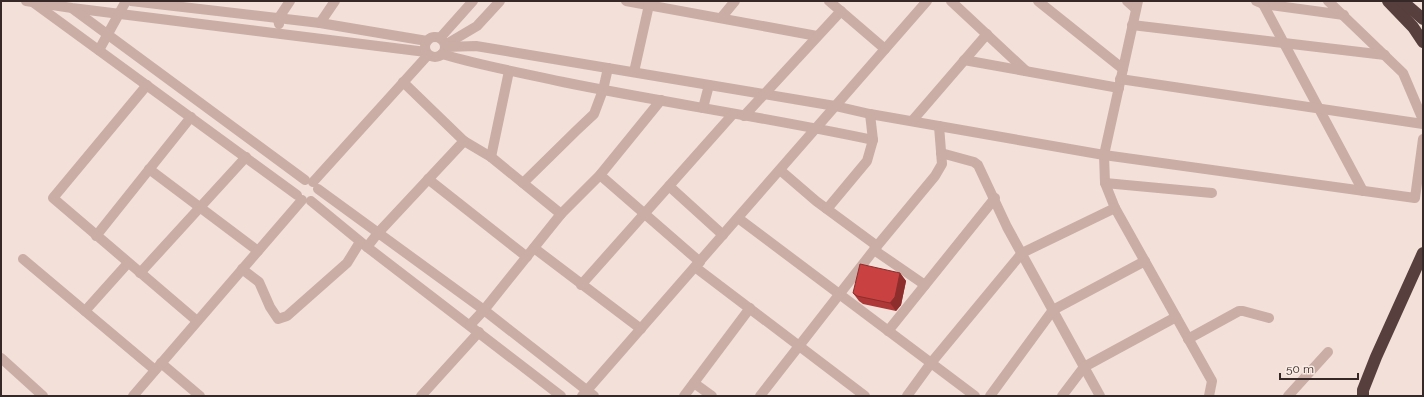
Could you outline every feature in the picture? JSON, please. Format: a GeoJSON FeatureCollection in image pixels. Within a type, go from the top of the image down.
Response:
{"type":"FeatureCollection","features":[{"type":"Feature","properties":{"kind":"highway"},"geometry":{"type":"LineString","coordinates":[[1388,1],[1413,27],[1423,42]]}},
{"type":"Feature","properties":{"kind":"highway"},"geometry":{"type":"LineString","coordinates":[[1402,1],[1423,19]]}},
{"type":"Feature","properties":{"kind":"highway"},"geometry":{"type":"LineString","coordinates":[[1363,396],[1376,357],[1423,253]]}},
{"type":"Feature","properties":{"kind":"street"},"geometry":{"type":"LineString","coordinates":[[30,1],[72,8],[427,53],[435,57],[473,1]]}},
{"type":"Feature","properties":{"kind":"street"},"geometry":{"type":"LineString","coordinates":[[30,1],[303,199],[470,325],[561,396]]}},
{"type":"Feature","properties":{"kind":"street"},"geometry":{"type":"LineString","coordinates":[[62,1],[484,310],[588,394],[641,329],[885,49],[924,2]]}},
{"type":"Feature","properties":{"kind":"street"},"geometry":{"type":"LineString","coordinates":[[99,50],[126,1]]}},
{"type":"Feature","properties":{"kind":"street"},"geometry":{"type":"LineString","coordinates":[[131,1],[320,23],[426,41]]}},
{"type":"Feature","properties":{"kind":"street"},"geometry":{"type":"LineString","coordinates":[[281,34],[278,19],[290,1]]}},
{"type":"Feature","properties":{"kind":"street"},"geometry":{"type":"LineString","coordinates":[[320,23],[335,1]]}},
{"type":"Feature","properties":{"kind":"street"},"geometry":{"type":"LineString","coordinates":[[443,46],[478,26],[500,1]]}},
{"type":"Feature","properties":{"kind":"street"},"geometry":{"type":"LineString","coordinates":[[626,1],[651,3],[817,36]]}},
{"type":"Feature","properties":{"kind":"street"},"geometry":{"type":"LineString","coordinates":[[721,18],[735,1]]}},
{"type":"Feature","properties":{"kind":"street"},"geometry":{"type":"LineString","coordinates":[[829,1],[885,49]]}},
{"type":"Feature","properties":{"kind":"street"},"geometry":{"type":"LineString","coordinates":[[951,1],[1026,71]]}},
{"type":"Feature","properties":{"kind":"street"},"geometry":{"type":"LineString","coordinates":[[1038,1],[1122,69]]}},
{"type":"Feature","properties":{"kind":"street"},"geometry":{"type":"LineString","coordinates":[[1127,1],[1137,5],[1104,155],[1105,183],[1115,208],[1212,381],[1209,396]]}},
{"type":"Feature","properties":{"kind":"street"},"geometry":{"type":"LineString","coordinates":[[1328,1],[1403,73],[1423,120]]}},
{"type":"Feature","properties":{"kind":"street"},"geometry":{"type":"LineString","coordinates":[[1259,2],[1344,15]]}},
{"type":"Feature","properties":{"kind":"street"},"geometry":{"type":"LineString","coordinates":[[1259,2],[1284,43],[1318,109],[1363,190]]}},
{"type":"Feature","properties":{"kind":"street"},"geometry":{"type":"LineString","coordinates":[[634,72],[651,3]]}},
{"type":"Feature","properties":{"kind":"street"},"geometry":{"type":"LineString","coordinates":[[744,116],[840,11]]}},
{"type":"Feature","properties":{"kind":"street"},"geometry":{"type":"LineString","coordinates":[[1132,25],[1385,55]]}},
{"type":"Feature","properties":{"kind":"street"},"geometry":{"type":"LineString","coordinates":[[912,121],[987,34]]}},
{"type":"Feature","properties":{"kind":"street"},"geometry":{"type":"LineString","coordinates":[[427,53],[424,48],[426,41],[435,36],[443,46],[474,64],[603,90],[816,128],[873,140]]}},
{"type":"Feature","properties":{"kind":"street"},"geometry":{"type":"LineString","coordinates":[[443,46],[476,46],[634,72],[835,106],[870,114],[1104,155],[1415,198],[1423,139]]}},
{"type":"Feature","properties":{"kind":"street"},"geometry":{"type":"LineString","coordinates":[[312,184],[427,53]]}},
{"type":"Feature","properties":{"kind":"street"},"geometry":{"type":"LineString","coordinates":[[964,60],[1026,71],[1423,124]]}},
{"type":"Feature","properties":{"kind":"street"},"geometry":{"type":"LineString","coordinates":[[523,183],[594,114],[603,90],[608,68]]}},
{"type":"Feature","properties":{"kind":"street"},"geometry":{"type":"LineString","coordinates":[[491,157],[509,71]]}},
{"type":"Feature","properties":{"kind":"street"},"geometry":{"type":"LineString","coordinates":[[403,82],[464,141],[491,157],[561,214]]}},
{"type":"Feature","properties":{"kind":"street"},"geometry":{"type":"LineString","coordinates":[[147,85],[53,198],[54,201],[197,321]]}},
{"type":"Feature","properties":{"kind":"street"},"geometry":{"type":"LineString","coordinates":[[703,108],[709,85]]}},
{"type":"Feature","properties":{"kind":"street"},"geometry":{"type":"LineString","coordinates":[[470,325],[484,310],[561,214],[600,175],[661,100]]}},
{"type":"Feature","properties":{"kind":"street"},"geometry":{"type":"LineString","coordinates":[[581,285],[733,114]]}},
{"type":"Feature","properties":{"kind":"street"},"geometry":{"type":"LineString","coordinates":[[827,209],[867,161],[873,140],[870,114]]}},
{"type":"Feature","properties":{"kind":"street"},"geometry":{"type":"LineString","coordinates":[[96,236],[191,117]]}},
{"type":"Feature","properties":{"kind":"street"},"geometry":{"type":"LineString","coordinates":[[762,395],[876,248],[935,176],[942,164],[939,126]]}},
{"type":"Feature","properties":{"kind":"street"},"geometry":{"type":"LineString","coordinates":[[242,270],[259,282],[270,307],[278,319],[287,316],[346,263],[363,244],[378,233],[464,141]]}},
{"type":"Feature","properties":{"kind":"street"},"geometry":{"type":"LineString","coordinates":[[941,153],[974,162],[978,165],[1008,227],[1100,396]]}},
{"type":"Feature","properties":{"kind":"street"},"geometry":{"type":"LineString","coordinates":[[140,273],[246,157]]}},
{"type":"Feature","properties":{"kind":"street"},"geometry":{"type":"LineString","coordinates":[[149,169],[258,251]]}},
{"type":"Feature","properties":{"kind":"street"},"geometry":{"type":"LineString","coordinates":[[780,170],[925,286]]}},
{"type":"Feature","properties":{"kind":"street"},"geometry":{"type":"LineString","coordinates":[[600,175],[645,214],[698,264],[750,308],[865,396]]}},
{"type":"Feature","properties":{"kind":"street"},"geometry":{"type":"LineString","coordinates":[[428,179],[527,257]]}},
{"type":"Feature","properties":{"kind":"street"},"geometry":{"type":"LineString","coordinates":[[303,199],[296,188],[299,183],[312,184]]}},
{"type":"Feature","properties":{"kind":"street"},"geometry":{"type":"LineString","coordinates":[[1105,183],[1212,193]]}},
{"type":"Feature","properties":{"kind":"street"},"geometry":{"type":"LineString","coordinates":[[133,396],[303,199],[315,198],[317,194],[312,184]]}},
{"type":"Feature","properties":{"kind":"street"},"geometry":{"type":"LineString","coordinates":[[669,186],[723,234]]}},
{"type":"Feature","properties":{"kind":"street"},"geometry":{"type":"LineString","coordinates":[[888,331],[995,198]]}},
{"type":"Feature","properties":{"kind":"street"},"geometry":{"type":"LineString","coordinates":[[907,396],[931,363],[1022,253],[1115,208]]}},
{"type":"Feature","properties":{"kind":"street"},"geometry":{"type":"LineString","coordinates":[[738,218],[975,396]]}},
{"type":"Feature","properties":{"kind":"street"},"geometry":{"type":"LineString","coordinates":[[534,248],[641,329]]}},
{"type":"Feature","properties":{"kind":"street"},"geometry":{"type":"LineString","coordinates":[[23,259],[85,311],[200,396]]}},
{"type":"Feature","properties":{"kind":"street"},"geometry":{"type":"LineString","coordinates":[[990,396],[1053,310],[1145,261]]}},
{"type":"Feature","properties":{"kind":"street"},"geometry":{"type":"LineString","coordinates":[[85,311],[128,263]]}},
{"type":"Feature","properties":{"kind":"street"},"geometry":{"type":"LineString","coordinates":[[684,396],[750,308]]}},
{"type":"Feature","properties":{"kind":"street"},"geometry":{"type":"LineString","coordinates":[[1188,339],[1239,311],[1268,318]]}},
{"type":"Feature","properties":{"kind":"street"},"geometry":{"type":"LineString","coordinates":[[1062,396],[1084,367],[1176,317]]}},
{"type":"Feature","properties":{"kind":"street"},"geometry":{"type":"LineString","coordinates":[[421,396],[479,332]]}},
{"type":"Feature","properties":{"kind":"street"},"geometry":{"type":"LineString","coordinates":[[1288,396],[1328,352]]}},
{"type":"Feature","properties":{"kind":"street"},"geometry":{"type":"LineString","coordinates":[[1,358],[43,396]]}},
{"type":"Feature","properties":{"kind":"street"},"geometry":{"type":"LineString","coordinates":[[694,382],[712,396]]}},
{"type":"Feature","properties":{"kind":"building"},"geometry":{"type":"Polygon","coordinates":[[[860,264],[900,273],[895,297],[890,303],[857,296],[853,293],[860,264]]]}}]}
